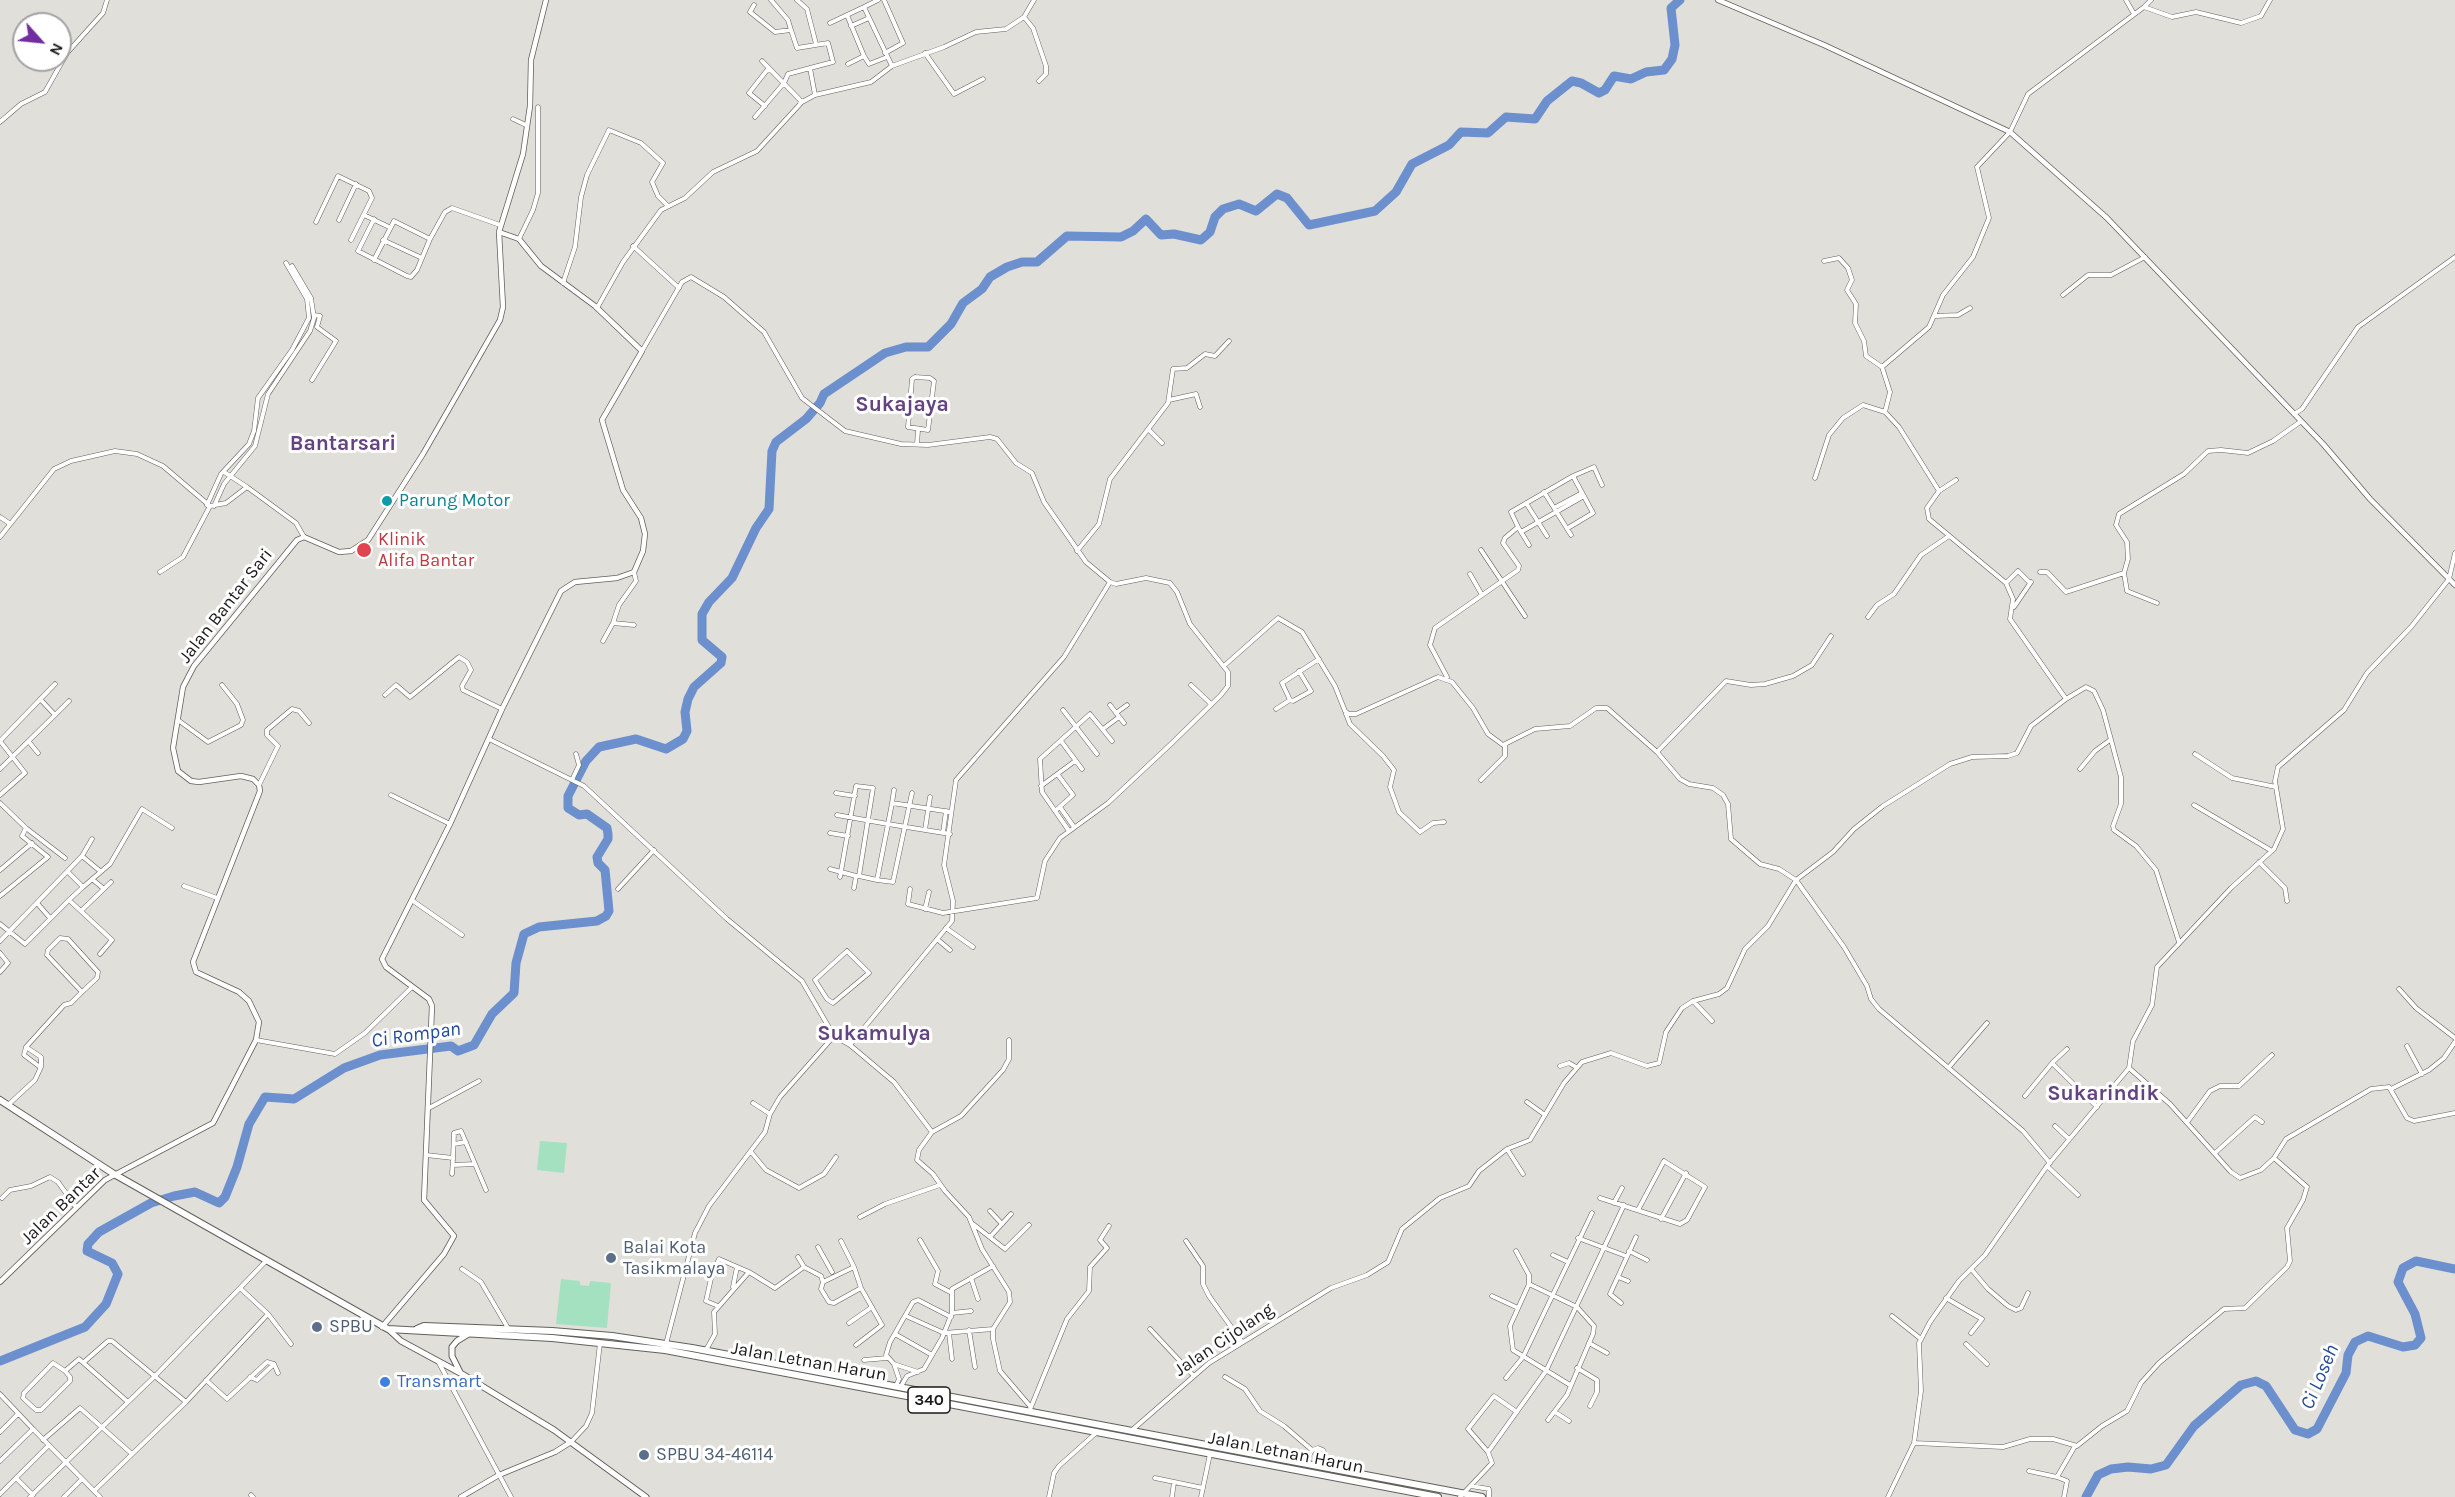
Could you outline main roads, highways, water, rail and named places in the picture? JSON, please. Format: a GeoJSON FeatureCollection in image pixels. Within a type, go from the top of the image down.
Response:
{"type":"FeatureCollection","features":[{"type":"Feature","properties":{"kind":"main road"},"geometry":{"type":"LineString","coordinates":[[0,1100],[114,1174],[462,1374],[571,1442],[646,1497]]}},
{"type":"Feature","properties":{"kind":"main road","name":"Jalan Letnan Harun"},"geometry":{"type":"LineString","coordinates":[[417,1329],[424,1326],[508,1328],[665,1347],[1072,1424],[1131,1432],[1210,1454],[1337,1473],[1460,1496],[1482,1497]]}},
{"type":"Feature","properties":{"kind":"main road"},"geometry":{"type":"LineString","coordinates":[[385,1328],[417,1329]]}},
{"type":"Feature","properties":{"kind":"main road","name":"Jalan Letnan Harun"},"geometry":{"type":"LineString","coordinates":[[417,1329],[470,1334],[552,1334],[600,1342],[665,1347]]}},
{"type":"Feature","properties":{"kind":"main road"},"geometry":{"type":"LineString","coordinates":[[462,1374],[455,1365],[452,1347],[457,1341],[470,1334]]}},
{"type":"Feature","properties":{"kind":"main road"},"geometry":{"type":"LineString","coordinates":[[665,1347],[706,1350],[823,1376]]}},
{"type":"Feature","properties":{"kind":"main road","name":"Jalan Letnan Harun"},"geometry":{"type":"LineString","coordinates":[[823,1376],[1031,1410],[1097,1432],[1304,1465],[1438,1497]]}},
{"type":"Feature","properties":{"kind":"waterway","name":"Ci Rompan"},"geometry":{"type":"LineString","coordinates":[[0,1361],[85,1327],[106,1304],[118,1274],[112,1263],[87,1251],[88,1244],[99,1232],[151,1203],[174,1196],[195,1192],[219,1203],[225,1197],[237,1167],[249,1124],[265,1097],[294,1099],[344,1068],[380,1055],[451,1046],[458,1051],[474,1045],[492,1014],[514,993],[516,963],[524,934],[539,927],[597,921],[606,916],[609,911],[605,870],[598,863],[597,857],[608,839],[607,828],[587,814],[579,815],[568,808],[568,796],[586,761],[599,747],[636,739],[666,749],[683,739],[687,731],[685,712],[688,699],[694,687],[721,663],[722,657],[702,640],[702,614],[709,602],[732,578],[756,528],[769,509],[772,451],[776,442],[806,419],[820,403],[824,394],[885,353],[906,347],[928,347],[951,324],[963,303],[982,289],[990,277],[1007,267],[1022,262],[1037,262],[1067,236],[1121,237],[1133,231],[1146,219],[1161,235],[1174,234],[1201,240],[1210,232],[1215,217],[1223,209],[1239,204],[1256,211],[1277,194],[1287,198],[1309,225],[1375,211],[1396,192],[1412,164],[1449,145],[1461,132],[1488,133],[1506,117],[1535,119],[1547,101],[1572,81],[1581,83],[1599,93],[1605,90],[1614,76],[1631,79],[1646,72],[1664,70],[1672,59],[1675,45],[1671,8],[1680,0]]}},
{"type":"Feature","properties":{"kind":"waterway","name":"Ci Loseh"},"geometry":{"type":"LineString","coordinates":[[2086,1497],[2098,1475],[2111,1469],[2128,1467],[2151,1469],[2166,1465],[2194,1426],[2241,1385],[2256,1381],[2266,1386],[2295,1430],[2308,1434],[2317,1429],[2346,1373],[2348,1355],[2355,1342],[2368,1336],[2403,1347],[2415,1345],[2421,1338],[2415,1314],[2398,1282],[2403,1268],[2416,1261],[2455,1269]]}},
{"type":"Feature","properties":{"kind":"place","name":"Parung Motor"},"geometry":{"type":"Point","coordinates":[387,501]}},
{"type":"Feature","properties":{"kind":"place","name":"Klinik Alifa Bantar"},"geometry":{"type":"Point","coordinates":[364,550]}},
{"type":"Feature","properties":{"kind":"place","name":"Balai Kota Tasikmalaya"},"geometry":{"type":"Point","coordinates":[611,1258]}},
{"type":"Feature","properties":{"kind":"place","name":"SPBU"},"geometry":{"type":"Point","coordinates":[317,1327]}},
{"type":"Feature","properties":{"kind":"place","name":"Transmart"},"geometry":{"type":"Point","coordinates":[385,1382]}},
{"type":"Feature","properties":{"kind":"place","name":"SPBU 34-46114"},"geometry":{"type":"Point","coordinates":[644,1455]}},
{"type":"Feature","properties":{"kind":"district","name":"Sukajaya"},"geometry":{"type":"Point","coordinates":[902,405]}},
{"type":"Feature","properties":{"kind":"district","name":"Bantarsari"},"geometry":{"type":"Point","coordinates":[343,444]}},
{"type":"Feature","properties":{"kind":"district","name":"Sukamulya"},"geometry":{"type":"Point","coordinates":[874,1034]}},
{"type":"Feature","properties":{"kind":"district","name":"Sukarindik"},"geometry":{"type":"Point","coordinates":[2103,1094]}}]}
